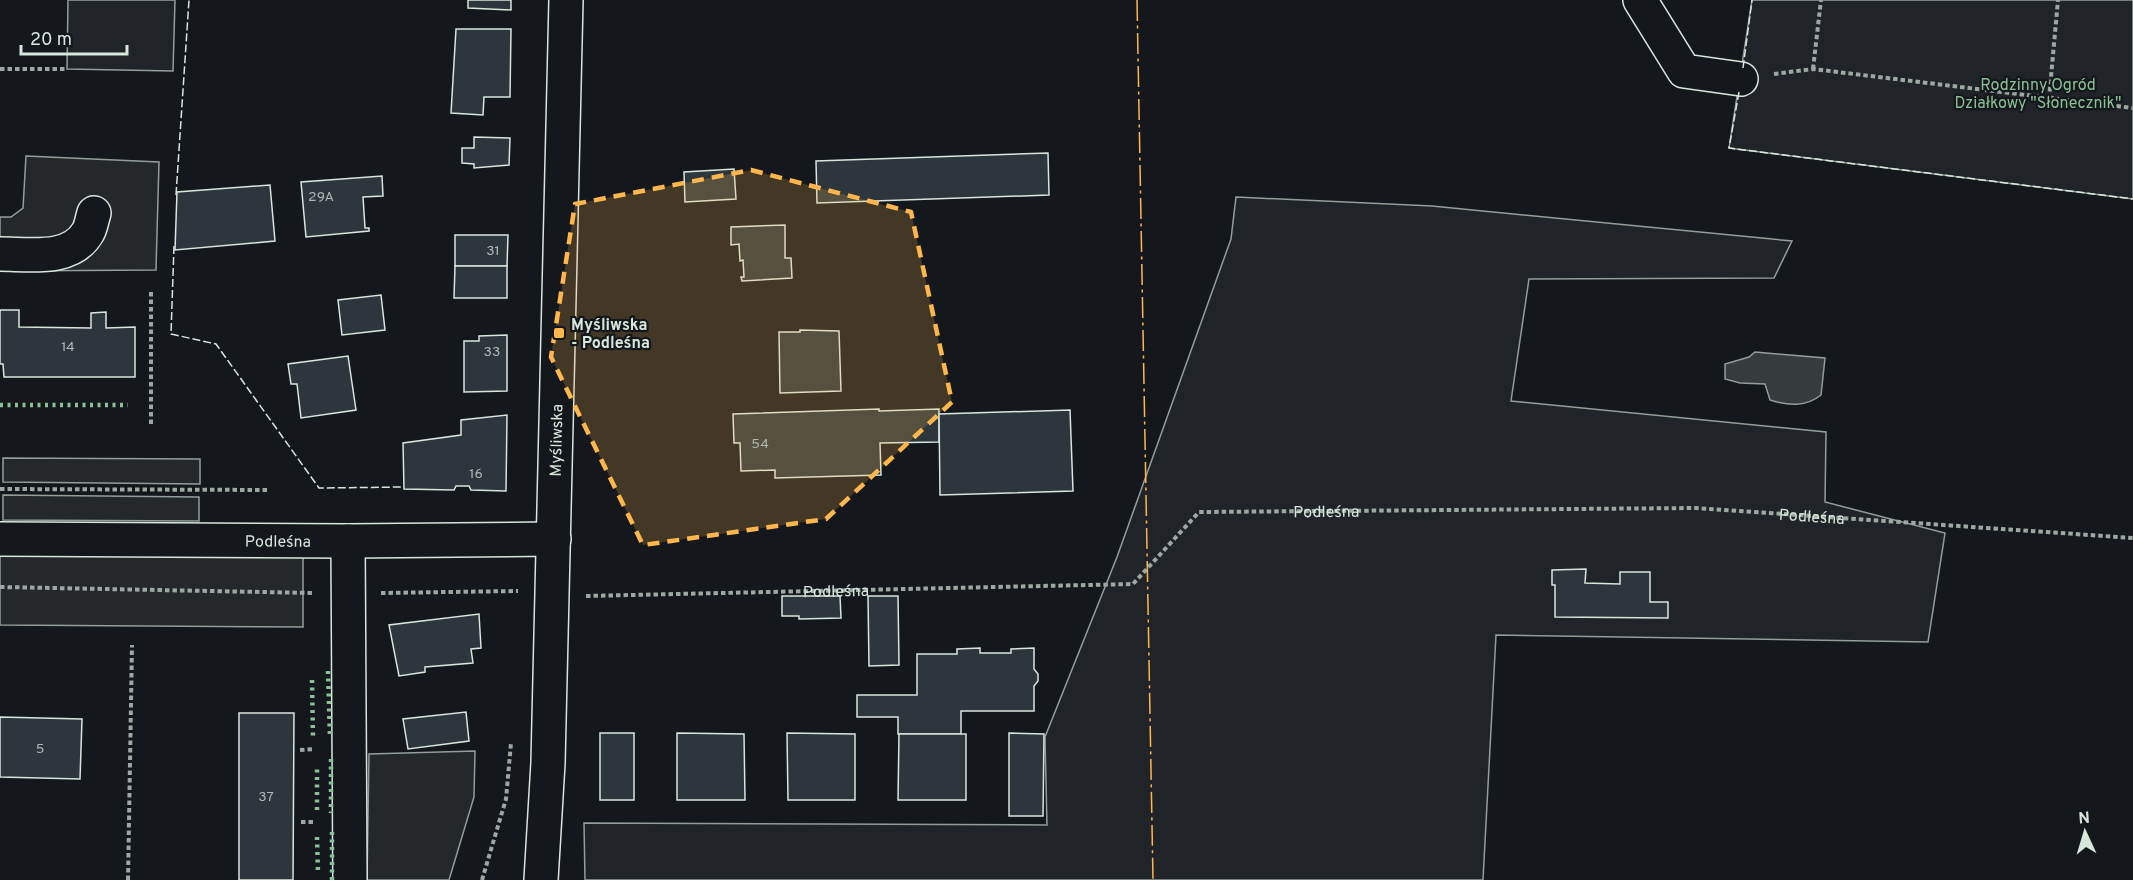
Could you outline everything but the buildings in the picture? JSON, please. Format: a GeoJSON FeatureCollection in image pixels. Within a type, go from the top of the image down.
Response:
{"type":"FeatureCollection","features":[{"type":"Feature","properties":{"kind":"street","name":"Myśliwska"},"geometry":{"type":"LineString","coordinates":[[541,880],[548,763],[566,0]]}},
{"type":"Feature","properties":{"kind":"street"},"geometry":{"type":"LineString","coordinates":[[1640,0],[1684,71],[1741,79]]}},
{"type":"Feature","properties":{"kind":"street"},"geometry":{"type":"LineString","coordinates":[[0,254],[58,254],[77,246],[88,232],[94,213]]}},
{"type":"Feature","properties":{"kind":"street","name":"Podleśna"},"geometry":{"type":"LineString","coordinates":[[0,539],[348,541],[554,539]]}},
{"type":"Feature","properties":{"kind":"street"},"geometry":{"type":"LineString","coordinates":[[348,541],[350,880]]}},
{"type":"Feature","properties":{"kind":"path"},"geometry":{"type":"LineString","coordinates":[[1821,0],[1813,69],[2133,108]]}},
{"type":"Feature","properties":{"kind":"path"},"geometry":{"type":"LineString","coordinates":[[2049,99],[2058,0]]}},
{"type":"Feature","properties":{"kind":"path"},"geometry":{"type":"LineString","coordinates":[[0,69],[67,69]]}},
{"type":"Feature","properties":{"kind":"path"},"geometry":{"type":"LineString","coordinates":[[151,289],[151,424]]}},
{"type":"Feature","properties":{"kind":"path"},"geometry":{"type":"LineString","coordinates":[[0,489],[267,490]]}},
{"type":"Feature","properties":{"kind":"path","name":"Podleśna"},"geometry":{"type":"LineString","coordinates":[[552,597],[1133,584],[1199,512],[1696,508],[2133,538]]}},
{"type":"Feature","properties":{"kind":"path"},"geometry":{"type":"LineString","coordinates":[[128,880],[132,645]]}},
{"type":"Feature","properties":{"kind":"path"},"geometry":{"type":"LineString","coordinates":[[300,750],[322,749]]}},
{"type":"Feature","properties":{"kind":"highlighted area"},"geometry":{"type":"Polygon","coordinates":[[[751,170],[911,212],[952,402],[826,519],[643,545],[551,357],[575,204],[751,170]]]}},
{"type":"Feature","properties":{"kind":"green space"},"geometry":{"type":"Polygon","coordinates":[[[68,0],[175,0],[173,71],[67,69],[68,0]]]}},
{"type":"Feature","properties":{"kind":"green space","name":"Rodzinny Ogród Działkowy \"Słonecznik\""},"geometry":{"type":"Polygon","coordinates":[[[1752,0],[2133,0],[2133,199],[1729,148],[1752,0]]]}},
{"type":"Feature","properties":{"kind":"green space"},"geometry":{"type":"Polygon","coordinates":[[[1236,197],[1432,206],[1792,241],[1774,278],[1529,279],[1511,401],[1826,432],[1825,502],[1945,533],[1928,642],[1496,635],[1483,880],[585,880],[584,823],[1047,825],[1045,737],[1117,557],[1231,239],[1236,197]]]}},
{"type":"Feature","properties":{"kind":"shaded area"},"geometry":{"type":"Polygon","coordinates":[[[26,156],[159,162],[156,270],[0,271],[0,217],[11,217],[23,208],[26,156]]]}},
{"type":"Feature","properties":{"kind":"shaded area"},"geometry":{"type":"Polygon","coordinates":[[[1755,352],[1825,358],[1821,395],[1809,402],[1784,403],[1770,400],[1765,384],[1740,383],[1725,379],[1725,364],[1749,357],[1755,352]]]}},
{"type":"Feature","properties":{"kind":"shaded area"},"geometry":{"type":"Polygon","coordinates":[[[3,458],[200,459],[200,484],[3,482],[3,458]]]}},
{"type":"Feature","properties":{"kind":"shaded area"},"geometry":{"type":"Polygon","coordinates":[[[3,495],[199,497],[199,521],[3,520],[3,495]]]}},
{"type":"Feature","properties":{"kind":"shaded area"},"geometry":{"type":"Polygon","coordinates":[[[0,555],[303,557],[303,627],[0,625],[0,555]]]}},
{"type":"Feature","properties":{"kind":"shaded area"},"geometry":{"type":"Polygon","coordinates":[[[475,751],[474,797],[449,880],[367,880],[369,754],[475,751]]]}},
{"type":"Feature","properties":{"kind":"hedge"},"geometry":{"type":"LineString","coordinates":[[0,405],[128,405]]}},
{"type":"Feature","properties":{"kind":"hedge"},"geometry":{"type":"LineString","coordinates":[[328,671],[330,737]]}},
{"type":"Feature","properties":{"kind":"hedge"},"geometry":{"type":"LineString","coordinates":[[312,680],[313,738]]}},
{"type":"Feature","properties":{"kind":"hedge"},"geometry":{"type":"LineString","coordinates":[[331,759],[331,813]]}},
{"type":"Feature","properties":{"kind":"hedge"},"geometry":{"type":"LineString","coordinates":[[317,765],[317,810]]}},
{"type":"Feature","properties":{"kind":"hedge"},"geometry":{"type":"LineString","coordinates":[[332,832],[332,880]]}},
{"type":"Feature","properties":{"kind":"hedge"},"geometry":{"type":"LineString","coordinates":[[317,837],[318,874]]}},
{"type":"Feature","properties":{"kind":"fence"},"geometry":{"type":"LineString","coordinates":[[176,195],[189,0]]}},
{"type":"Feature","properties":{"kind":"fence"},"geometry":{"type":"LineString","coordinates":[[1743,68],[1752,0]]}},
{"type":"Feature","properties":{"kind":"fence"},"geometry":{"type":"LineString","coordinates":[[1739,92],[1729,148],[2133,199]]}},
{"type":"Feature","properties":{"kind":"fence"},"geometry":{"type":"LineString","coordinates":[[174,246],[171,334],[216,344],[319,488],[402,487]]}},
{"type":"Feature","properties":{"kind":"power"},"geometry":{"type":"LineString","coordinates":[[1137,0],[1153,880]]}},
{"type":"Feature","properties":{"kind":"place","name":"Myśliwska - Podleśna"},"geometry":{"type":"Point","coordinates":[559,333]}}]}
